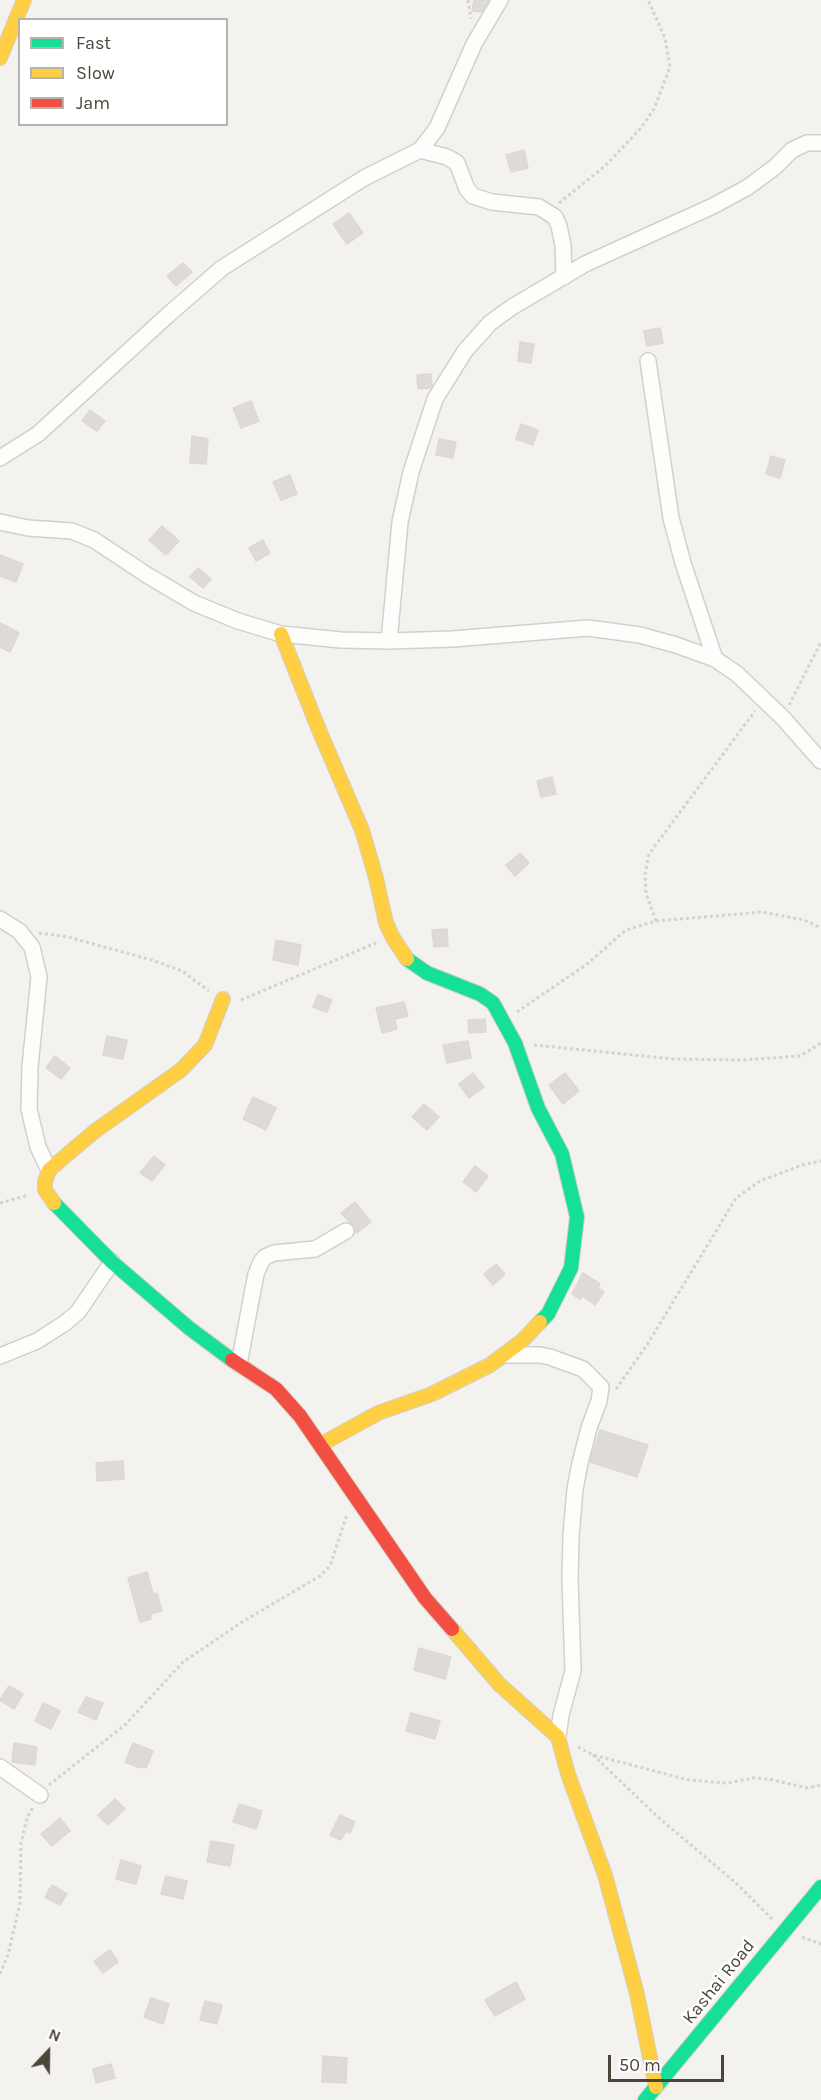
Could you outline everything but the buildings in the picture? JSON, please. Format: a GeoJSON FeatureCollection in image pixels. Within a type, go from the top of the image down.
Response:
{"type":"FeatureCollection","features":[{"type":"Feature","properties":{"kind":"street"},"geometry":{"type":"LineString","coordinates":[[0,58],[24,0]]}},
{"type":"Feature","properties":{"kind":"street"},"geometry":{"type":"LineString","coordinates":[[0,458],[38,434],[222,268],[364,177],[420,150],[437,128],[474,44],[500,0]]}},
{"type":"Feature","properties":{"kind":"street"},"geometry":{"type":"LineString","coordinates":[[389,641],[400,522],[411,472],[435,399],[465,351],[490,323],[512,307],[585,264],[714,206],[748,187],[775,167],[792,150],[807,143],[821,142]]}},
{"type":"Feature","properties":{"kind":"street"},"geometry":{"type":"LineString","coordinates":[[420,150],[447,157],[457,163],[467,189],[473,196],[492,202],[531,206],[548,211],[555,217],[563,244],[564,277]]}},
{"type":"Feature","properties":{"kind":"street"},"geometry":{"type":"LineString","coordinates":[[648,362],[671,518],[683,563],[715,659]]}},
{"type":"Feature","properties":{"kind":"street"},"geometry":{"type":"LineString","coordinates":[[0,522],[28,528],[72,531],[94,540],[194,603],[238,621],[281,634],[341,640],[389,641],[453,639],[588,628],[640,635],[676,645],[715,659],[737,674],[783,718],[821,761]]}},
{"type":"Feature","properties":{"kind":"street"},"geometry":{"type":"LineString","coordinates":[[281,634],[362,830],[386,923],[393,938],[406,958],[427,974],[480,994],[493,1003],[515,1043],[538,1108],[562,1154],[577,1217],[571,1268],[548,1314],[522,1341],[490,1365],[432,1394],[378,1413],[320,1445]]}},
{"type":"Feature","properties":{"kind":"street"},"geometry":{"type":"LineString","coordinates":[[0,919],[19,930],[32,947],[39,977],[30,1067],[29,1109],[38,1147],[49,1170]]}},
{"type":"Feature","properties":{"kind":"street"},"geometry":{"type":"LineString","coordinates":[[223,999],[205,1045],[181,1070],[95,1131],[49,1170],[45,1190],[56,1205],[112,1262],[189,1328],[276,1389],[300,1416],[352,1495],[432,1606],[499,1684],[558,1737]]}},
{"type":"Feature","properties":{"kind":"street"},"geometry":{"type":"LineString","coordinates":[[239,1364],[256,1274],[261,1262],[274,1253],[315,1249],[346,1231]]}},
{"type":"Feature","properties":{"kind":"street"},"geometry":{"type":"LineString","coordinates":[[0,1356],[37,1341],[65,1323],[78,1312],[112,1262]]}},
{"type":"Feature","properties":{"kind":"street"},"geometry":{"type":"LineString","coordinates":[[504,1355],[540,1355],[583,1370],[601,1387],[575,1489],[570,1579],[573,1671],[561,1715],[558,1737],[568,1774],[605,1875],[637,1994],[656,2087]]}},
{"type":"Feature","properties":{"kind":"street"},"geometry":{"type":"LineString","coordinates":[[0,1767],[40,1795]]}},
{"type":"Feature","properties":{"kind":"street","name":"Kashai Road"},"geometry":{"type":"LineString","coordinates":[[645,2100],[821,1887]]}},
{"type":"Feature","properties":{"kind":"path"},"geometry":{"type":"LineString","coordinates":[[548,211],[605,166],[641,128],[654,109],[670,67],[665,38],[648,0]]}},
{"type":"Feature","properties":{"kind":"path"},"geometry":{"type":"LineString","coordinates":[[783,718],[821,642]]}},
{"type":"Feature","properties":{"kind":"path"},"geometry":{"type":"LineString","coordinates":[[656,921],[646,893],[645,874],[649,854],[764,699]]}},
{"type":"Feature","properties":{"kind":"path"},"geometry":{"type":"LineString","coordinates":[[503,1021],[587,964],[626,930],[656,921],[762,912],[804,920],[821,928]]}},
{"type":"Feature","properties":{"kind":"path"},"geometry":{"type":"LineString","coordinates":[[19,930],[68,937],[182,970],[223,999],[244,999],[369,945],[393,938]]}},
{"type":"Feature","properties":{"kind":"path"},"geometry":{"type":"LineString","coordinates":[[515,1043],[673,1059],[742,1060],[800,1056],[821,1043]]}},
{"type":"Feature","properties":{"kind":"path"},"geometry":{"type":"LineString","coordinates":[[596,1409],[612,1395],[647,1345],[736,1198],[760,1181],[801,1165],[821,1161]]}},
{"type":"Feature","properties":{"kind":"path"},"geometry":{"type":"LineString","coordinates":[[0,1203],[45,1190]]}},
{"type":"Feature","properties":{"kind":"path"},"geometry":{"type":"LineString","coordinates":[[0,1974],[8,1955],[20,1903],[21,1843],[27,1818],[40,1795],[52,1782],[126,1724],[183,1662],[242,1622],[320,1576],[330,1566],[337,1550],[352,1495]]}},
{"type":"Feature","properties":{"kind":"path"},"geometry":{"type":"LineString","coordinates":[[558,1737],[593,1755],[700,1781],[727,1784],[754,1778],[807,1788],[821,1785]]}},
{"type":"Feature","properties":{"kind":"path"},"geometry":{"type":"LineString","coordinates":[[593,1755],[659,1818],[735,1882],[784,1930]]}},
{"type":"Feature","properties":{"kind":"traffic: fast"},"geometry":{"type":"LineString","coordinates":[[407,959],[427,973],[480,994],[493,1003],[515,1043],[538,1108],[562,1154],[577,1217],[571,1268],[548,1314],[540,1322]]}},
{"type":"Feature","properties":{"kind":"traffic: fast"},"geometry":{"type":"LineString","coordinates":[[54,1203],[112,1262],[189,1328],[232,1360]]}},
{"type":"Feature","properties":{"kind":"traffic: fast"},"geometry":{"type":"LineString","coordinates":[[645,2100],[821,1887]]}},
{"type":"Feature","properties":{"kind":"traffic: slow"},"geometry":{"type":"LineString","coordinates":[[0,58],[24,0]]}},
{"type":"Feature","properties":{"kind":"traffic: slow"},"geometry":{"type":"LineString","coordinates":[[281,634],[362,830],[386,923],[407,959]]}},
{"type":"Feature","properties":{"kind":"traffic: slow"},"geometry":{"type":"LineString","coordinates":[[54,1203],[45,1190],[49,1170],[95,1131],[181,1070],[205,1045],[223,999]]}},
{"type":"Feature","properties":{"kind":"traffic: slow"},"geometry":{"type":"LineString","coordinates":[[320,1445],[378,1413],[432,1394],[490,1365],[522,1341],[540,1322]]}},
{"type":"Feature","properties":{"kind":"traffic: slow"},"geometry":{"type":"LineString","coordinates":[[452,1629],[499,1684],[558,1737],[568,1774],[605,1875],[637,1994],[656,2087]]}},
{"type":"Feature","properties":{"kind":"traffic: jam"},"geometry":{"type":"LineString","coordinates":[[232,1360],[276,1389],[300,1416],[425,1598],[452,1629]]}}]}
